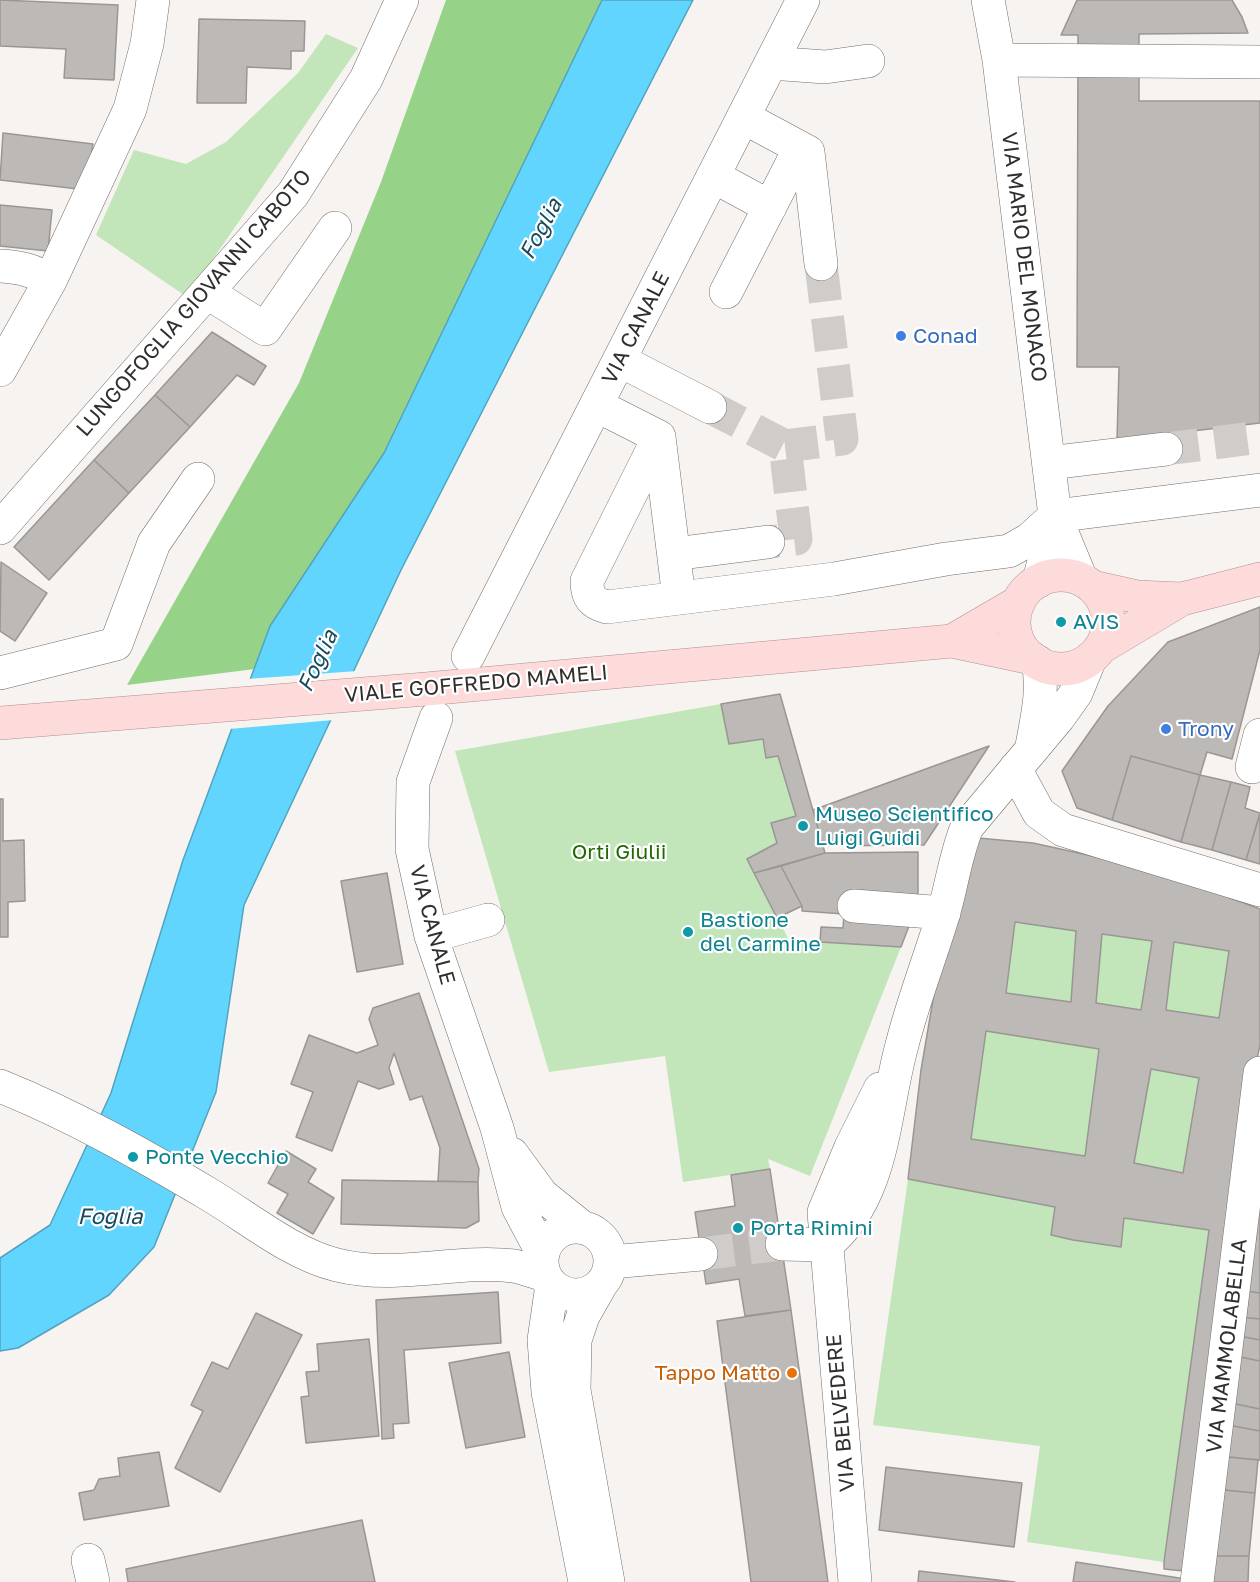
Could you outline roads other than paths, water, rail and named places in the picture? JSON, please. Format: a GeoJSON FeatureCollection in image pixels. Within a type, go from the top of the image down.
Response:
{"type":"FeatureCollection","features":[{"type":"Feature","properties":{"kind":"main road","name":"VIALE GOFFREDO MAMELI"},"geometry":{"type":"LineString","coordinates":[[952,641],[1053,576],[1067,575],[1138,597],[1182,599],[1260,579]]}},
{"type":"Feature","properties":{"kind":"main road"},"geometry":{"type":"LineString","coordinates":[[1087,583],[1102,598],[1108,617],[1106,636],[1095,653]]}},
{"type":"Feature","properties":{"kind":"main road"},"geometry":{"type":"LineString","coordinates":[[1029,591],[1015,617],[1016,632],[1021,647],[1035,660]]}},
{"type":"Feature","properties":{"kind":"main road","name":"VIALE GOFFREDO MAMELI"},"geometry":{"type":"LineString","coordinates":[[0,723],[118,714],[431,703],[952,641],[1035,660],[1051,668],[1064,669],[1078,666],[1182,599]]}},
{"type":"Feature","properties":{"kind":"street"},"geometry":{"type":"LineString","coordinates":[[0,370],[50,281],[130,110],[147,44],[153,0]]}},
{"type":"Feature","properties":{"kind":"street","name":"LUNGOFOGLIA GIOVANNI CABOTO"},"geometry":{"type":"LineString","coordinates":[[0,528],[293,194],[339,126],[366,79],[402,0]]}},
{"type":"Feature","properties":{"kind":"street","name":"VIA CANALE"},"geometry":{"type":"LineString","coordinates":[[468,656],[803,0]]}},
{"type":"Feature","properties":{"kind":"street","name":"VIA MARIO DEL MONACO"},"geometry":{"type":"LineString","coordinates":[[994,5],[1055,516],[1087,583]]}},
{"type":"Feature","properties":{"kind":"street"},"geometry":{"type":"LineString","coordinates":[[999,60],[1260,62]]}},
{"type":"Feature","properties":{"kind":"street"},"geometry":{"type":"LineString","coordinates":[[771,63],[825,67],[868,61]]}},
{"type":"Feature","properties":{"kind":"street"},"geometry":{"type":"LineString","coordinates":[[743,117],[808,152],[822,264]]}},
{"type":"Feature","properties":{"kind":"street"},"geometry":{"type":"LineString","coordinates":[[726,292],[800,148]]}},
{"type":"Feature","properties":{"kind":"street"},"geometry":{"type":"LineString","coordinates":[[713,176],[770,207]]}},
{"type":"Feature","properties":{"kind":"street"},"geometry":{"type":"LineString","coordinates":[[207,292],[265,329],[335,228]]}},
{"type":"Feature","properties":{"kind":"street"},"geometry":{"type":"LineString","coordinates":[[0,266],[20,267],[39,273],[50,281]]}},
{"type":"Feature","properties":{"kind":"street"},"geometry":{"type":"LineString","coordinates":[[619,360],[710,407]]}},
{"type":"Feature","properties":{"kind":"street"},"geometry":{"type":"LineString","coordinates":[[596,405],[659,437]]}},
{"type":"Feature","properties":{"kind":"street"},"geometry":{"type":"LineString","coordinates":[[659,437],[679,598]]}},
{"type":"Feature","properties":{"kind":"street"},"geometry":{"type":"LineString","coordinates":[[659,437],[587,581],[587,593],[595,604],[607,607],[834,579],[946,559],[1009,551],[1030,539],[1055,516],[1260,490]]}},
{"type":"Feature","properties":{"kind":"street"},"geometry":{"type":"LineString","coordinates":[[1049,463],[1166,449]]}},
{"type":"Feature","properties":{"kind":"street"},"geometry":{"type":"LineString","coordinates":[[0,673],[116,644],[154,543],[198,479]]}},
{"type":"Feature","properties":{"kind":"street","name":"VIA MARIO DEL MONACO"},"geometry":{"type":"LineString","coordinates":[[1029,591],[1055,516]]}},
{"type":"Feature","properties":{"kind":"street"},"geometry":{"type":"LineString","coordinates":[[674,554],[768,542]]}},
{"type":"Feature","properties":{"kind":"street"},"geometry":{"type":"LineString","coordinates":[[782,1244],[826,1245],[852,1219],[869,1183],[878,1155],[901,1047],[944,913],[958,849],[967,827],[1059,717],[1076,693],[1095,653]]}},
{"type":"Feature","properties":{"kind":"street"},"geometry":{"type":"LineString","coordinates":[[1035,660],[1042,679],[1023,758],[1040,813],[1063,830],[1260,890]]}},
{"type":"Feature","properties":{"kind":"street","name":"VIA CANALE"},"geometry":{"type":"LineString","coordinates":[[431,703],[413,782],[412,849],[431,936],[497,1128],[518,1207],[546,1271]]}},
{"type":"Feature","properties":{"kind":"street"},"geometry":{"type":"LineString","coordinates":[[1252,767],[1260,735]]}},
{"type":"Feature","properties":{"kind":"street"},"geometry":{"type":"LineString","coordinates":[[854,906],[944,913]]}},
{"type":"Feature","properties":{"kind":"street"},"geometry":{"type":"LineString","coordinates":[[431,936],[488,920]]}},
{"type":"Feature","properties":{"kind":"street","name":"VIA MAMMOLABELLA"},"geometry":{"type":"LineString","coordinates":[[1197,1582],[1260,1073]]}},
{"type":"Feature","properties":{"kind":"street"},"geometry":{"type":"LineString","coordinates":[[13,1091],[207,1193],[305,1253],[336,1265],[368,1271],[401,1272],[507,1266],[546,1271],[570,1295],[591,1292],[605,1274],[701,1254]]}},
{"type":"Feature","properties":{"kind":"street","name":"VIA CANALE"},"geometry":{"type":"LineString","coordinates":[[497,1128],[522,1171],[542,1195],[583,1227]]}},
{"type":"Feature","properties":{"kind":"street"},"geometry":{"type":"LineString","coordinates":[[585,1582],[548,1392],[544,1340],[546,1271],[553,1236],[572,1227],[583,1227],[594,1232],[609,1250],[605,1274],[583,1316],[575,1340],[574,1390],[608,1582]]}},
{"type":"Feature","properties":{"kind":"street","name":"VIA BELVEDERE"},"geometry":{"type":"LineString","coordinates":[[826,1245],[855,1582]]}},
{"type":"Feature","properties":{"kind":"water","name":"Foglia"},"geometry":{"type":"Polygon","coordinates":[[[602,0],[693,0],[401,570],[244,905],[216,1092],[154,1247],[109,1295],[18,1348],[0,1351],[0,1258],[50,1225],[111,1093],[183,860],[270,626],[384,453],[602,0]]]}},
{"type":"Feature","properties":{"kind":"tunnel"},"geometry":{"type":"LineString","coordinates":[[785,446],[842,439],[821,264]]}},
{"type":"Feature","properties":{"kind":"tunnel"},"geometry":{"type":"LineString","coordinates":[[710,407],[785,446],[796,539],[768,542]]}},
{"type":"Feature","properties":{"kind":"tunnel"},"geometry":{"type":"LineString","coordinates":[[1166,449],[1260,437]]}},
{"type":"Feature","properties":{"kind":"tunnel"},"geometry":{"type":"LineString","coordinates":[[701,1254],[782,1244]]}},
{"type":"Feature","properties":{"kind":"place","name":"Conad"},"geometry":{"type":"Point","coordinates":[901,336]}},
{"type":"Feature","properties":{"kind":"place","name":"AVIS"},"geometry":{"type":"Point","coordinates":[1061,622]}},
{"type":"Feature","properties":{"kind":"place","name":"Trony"},"geometry":{"type":"Point","coordinates":[1166,729]}},
{"type":"Feature","properties":{"kind":"place","name":"Museo Scientifico Luigi Guidi"},"geometry":{"type":"Point","coordinates":[803,826]}},
{"type":"Feature","properties":{"kind":"place","name":"Bastione del Carmine"},"geometry":{"type":"Point","coordinates":[688,932]}},
{"type":"Feature","properties":{"kind":"place","name":"Ponte Vecchio"},"geometry":{"type":"Point","coordinates":[133,1157]}},
{"type":"Feature","properties":{"kind":"place","name":"Porta Rimini"},"geometry":{"type":"Point","coordinates":[738,1228]}},
{"type":"Feature","properties":{"kind":"place","name":"Tappo Matto"},"geometry":{"type":"Point","coordinates":[792,1373]}},
{"type":"Feature","properties":{"kind":"park label","name":"Orti Giulii"},"geometry":{"type":"Point","coordinates":[619,852]}}]}
